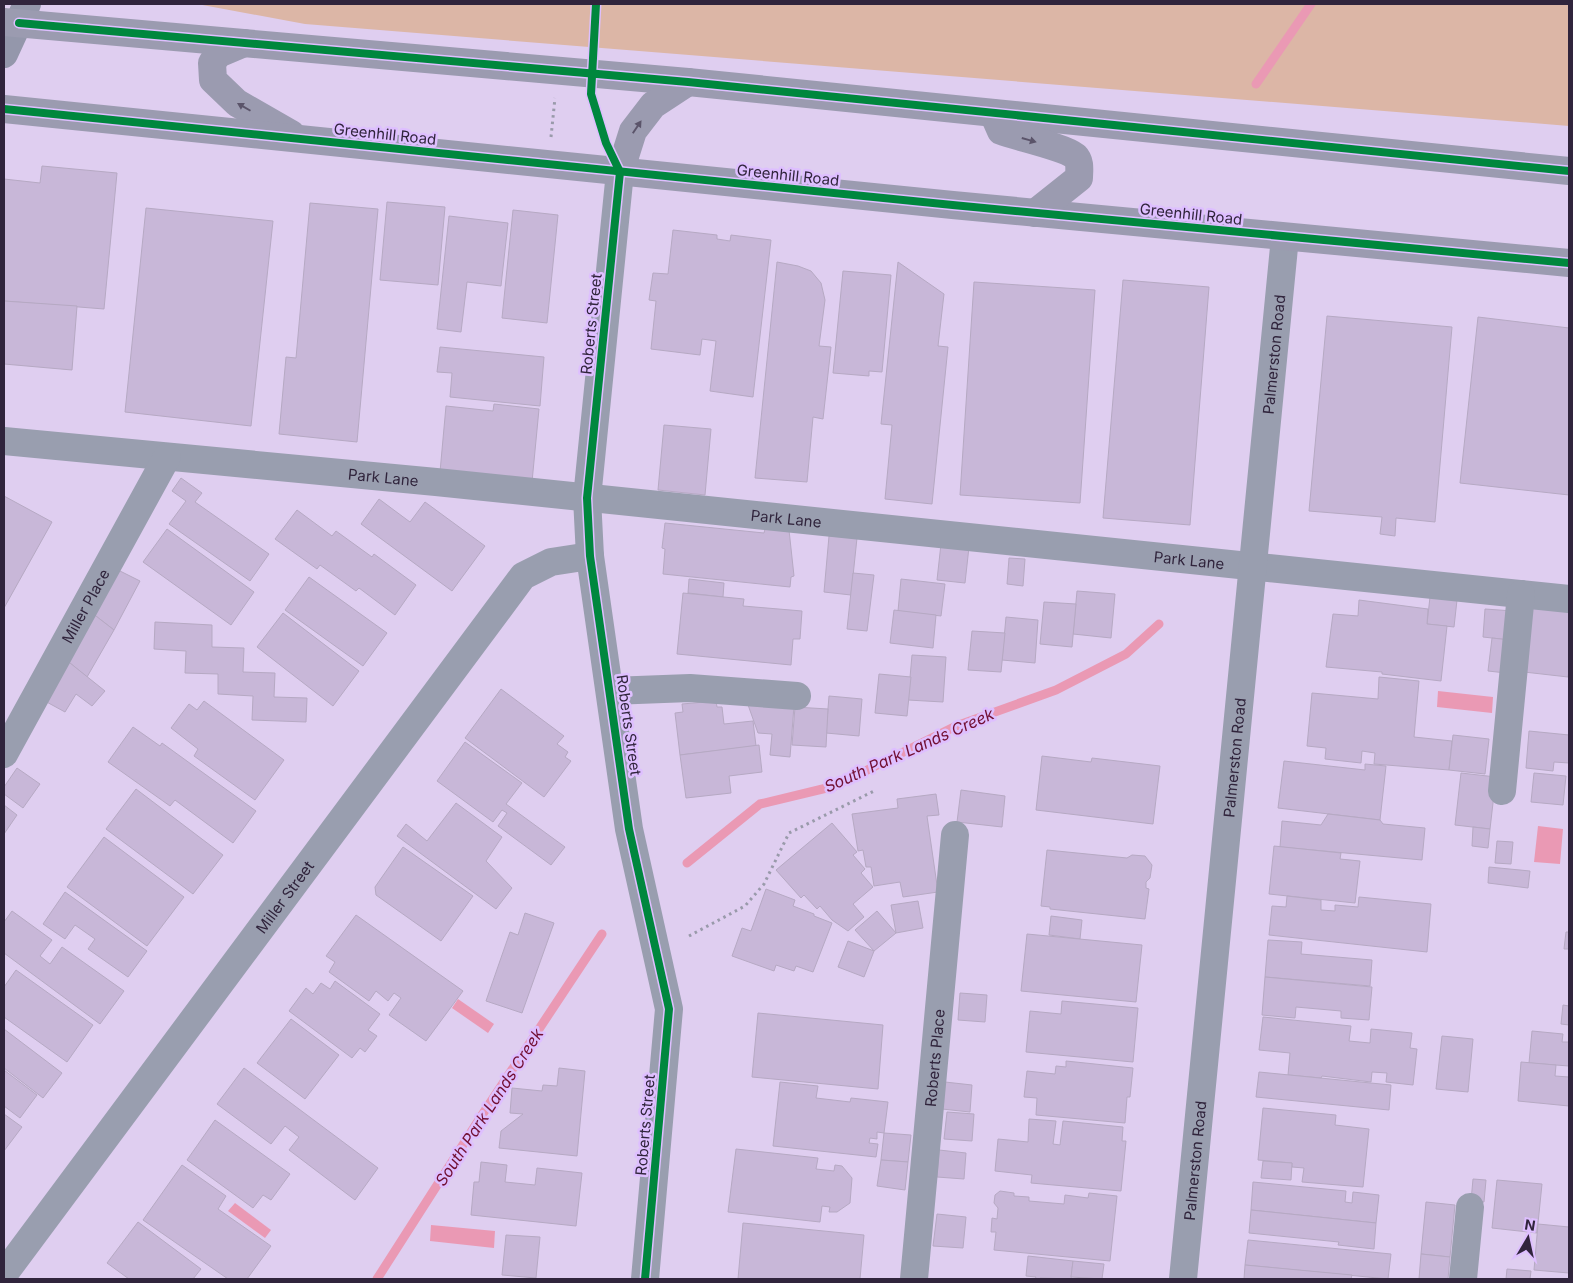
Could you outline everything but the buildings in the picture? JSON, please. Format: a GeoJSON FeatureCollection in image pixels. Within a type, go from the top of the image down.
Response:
{"type":"FeatureCollection","features":[{"type":"Feature","properties":{"kind":"highway"},"geometry":{"type":"LineString","coordinates":[[16,16],[244,43],[688,82],[1569,171]]}},
{"type":"Feature","properties":{"kind":"highway"},"geometry":{"type":"LineString","coordinates":[[244,43],[218,54],[212,63],[213,80],[237,103],[301,140]]}},
{"type":"Feature","properties":{"kind":"highway"},"geometry":{"type":"LineString","coordinates":[[620,172],[633,130],[653,105],[688,82]]}},
{"type":"Feature","properties":{"kind":"highway","name":"Greenhill Road"},"geometry":{"type":"LineString","coordinates":[[4,109],[1035,213],[1569,263]]}},
{"type":"Feature","properties":{"kind":"highway"},"geometry":{"type":"LineString","coordinates":[[993,113],[1001,131],[1056,148],[1075,157],[1080,165],[1079,178],[1035,213]]}},
{"type":"Feature","properties":{"kind":"main road"},"geometry":{"type":"LineString","coordinates":[[4,54],[16,16]]}},
{"type":"Feature","properties":{"kind":"street","name":"Roberts Street"},"geometry":{"type":"LineString","coordinates":[[620,172],[587,498],[590,556],[630,829],[669,1009],[644,1279]]}},
{"type":"Feature","properties":{"kind":"street","name":"Palmerston Road"},"geometry":{"type":"LineString","coordinates":[[1183,1279],[1285,237]]}},
{"type":"Feature","properties":{"kind":"street","name":"Park Lane"},"geometry":{"type":"LineString","coordinates":[[4,441],[587,498],[1569,599]]}},
{"type":"Feature","properties":{"kind":"street","name":"Miller Place"},"geometry":{"type":"LineString","coordinates":[[4,754],[167,457]]}},
{"type":"Feature","properties":{"kind":"street","name":"Miller Street"},"geometry":{"type":"LineString","coordinates":[[4,1274],[523,576],[550,562],[590,556]]}},
{"type":"Feature","properties":{"kind":"street"},"geometry":{"type":"LineString","coordinates":[[1502,791],[1521,594]]}},
{"type":"Feature","properties":{"kind":"street"},"geometry":{"type":"LineString","coordinates":[[611,691],[690,688],[797,696]]}},
{"type":"Feature","properties":{"kind":"street","name":"Roberts Place"},"geometry":{"type":"LineString","coordinates":[[914,1279],[955,835]]}},
{"type":"Feature","properties":{"kind":"street"},"geometry":{"type":"LineString","coordinates":[[1464,1279],[1470,1207]]}},
{"type":"Feature","properties":{"kind":"path"},"geometry":{"type":"LineString","coordinates":[[551,137],[555,91]]}},
{"type":"Feature","properties":{"kind":"path"},"geometry":{"type":"LineString","coordinates":[[689,936],[745,906],[764,884],[789,833],[874,791]]}},
{"type":"Feature","properties":{"kind":"shaded area"},"geometry":{"type":"Polygon","coordinates":[[[197,4],[1569,4],[1569,126],[305,24],[197,4]]]}},
{"type":"Feature","properties":{"kind":"shaded area"},"geometry":{"type":"Polygon","coordinates":[[[1438,691],[1493,697],[1492,713],[1437,707],[1438,691]]]}},
{"type":"Feature","properties":{"kind":"shaded area"},"geometry":{"type":"Polygon","coordinates":[[[1538,826],[1563,829],[1560,864],[1534,862],[1538,826]]]}},
{"type":"Feature","properties":{"kind":"shaded area"},"geometry":{"type":"Polygon","coordinates":[[[458,999],[494,1024],[488,1033],[452,1008],[458,999]]]}},
{"type":"Feature","properties":{"kind":"shaded area"},"geometry":{"type":"Polygon","coordinates":[[[235,1203],[271,1230],[265,1238],[228,1211],[235,1203]]]}},
{"type":"Feature","properties":{"kind":"shaded area"},"geometry":{"type":"Polygon","coordinates":[[[431,1225],[495,1231],[494,1248],[430,1241],[431,1225]]]}},
{"type":"Feature","properties":{"kind":"waterway","name":"South Park Lands Creek"},"geometry":{"type":"LineString","coordinates":[[1256,84],[1311,4]]}},
{"type":"Feature","properties":{"kind":"waterway","name":"South Park Lands Creek"},"geometry":{"type":"LineString","coordinates":[[687,863],[760,804],[835,786],[956,726],[1056,690],[1126,654],[1159,624]]}},
{"type":"Feature","properties":{"kind":"waterway","name":"South Park Lands Creek"},"geometry":{"type":"LineString","coordinates":[[377,1279],[482,1115],[602,934]]}},
{"type":"Feature","properties":{"kind":"cycle path"},"geometry":{"type":"LineString","coordinates":[[596,4],[591,94],[606,143],[620,172]]}},
{"type":"Feature","properties":{"kind":"cycle path"},"geometry":{"type":"LineString","coordinates":[[19,23],[688,82],[1569,171]]}},
{"type":"Feature","properties":{"kind":"cycle path"},"geometry":{"type":"LineString","coordinates":[[4,109],[786,189],[1569,263]]}},
{"type":"Feature","properties":{"kind":"cycle path"},"geometry":{"type":"LineString","coordinates":[[620,172],[587,498],[590,556],[629,829],[669,1009],[645,1279]]}}]}
